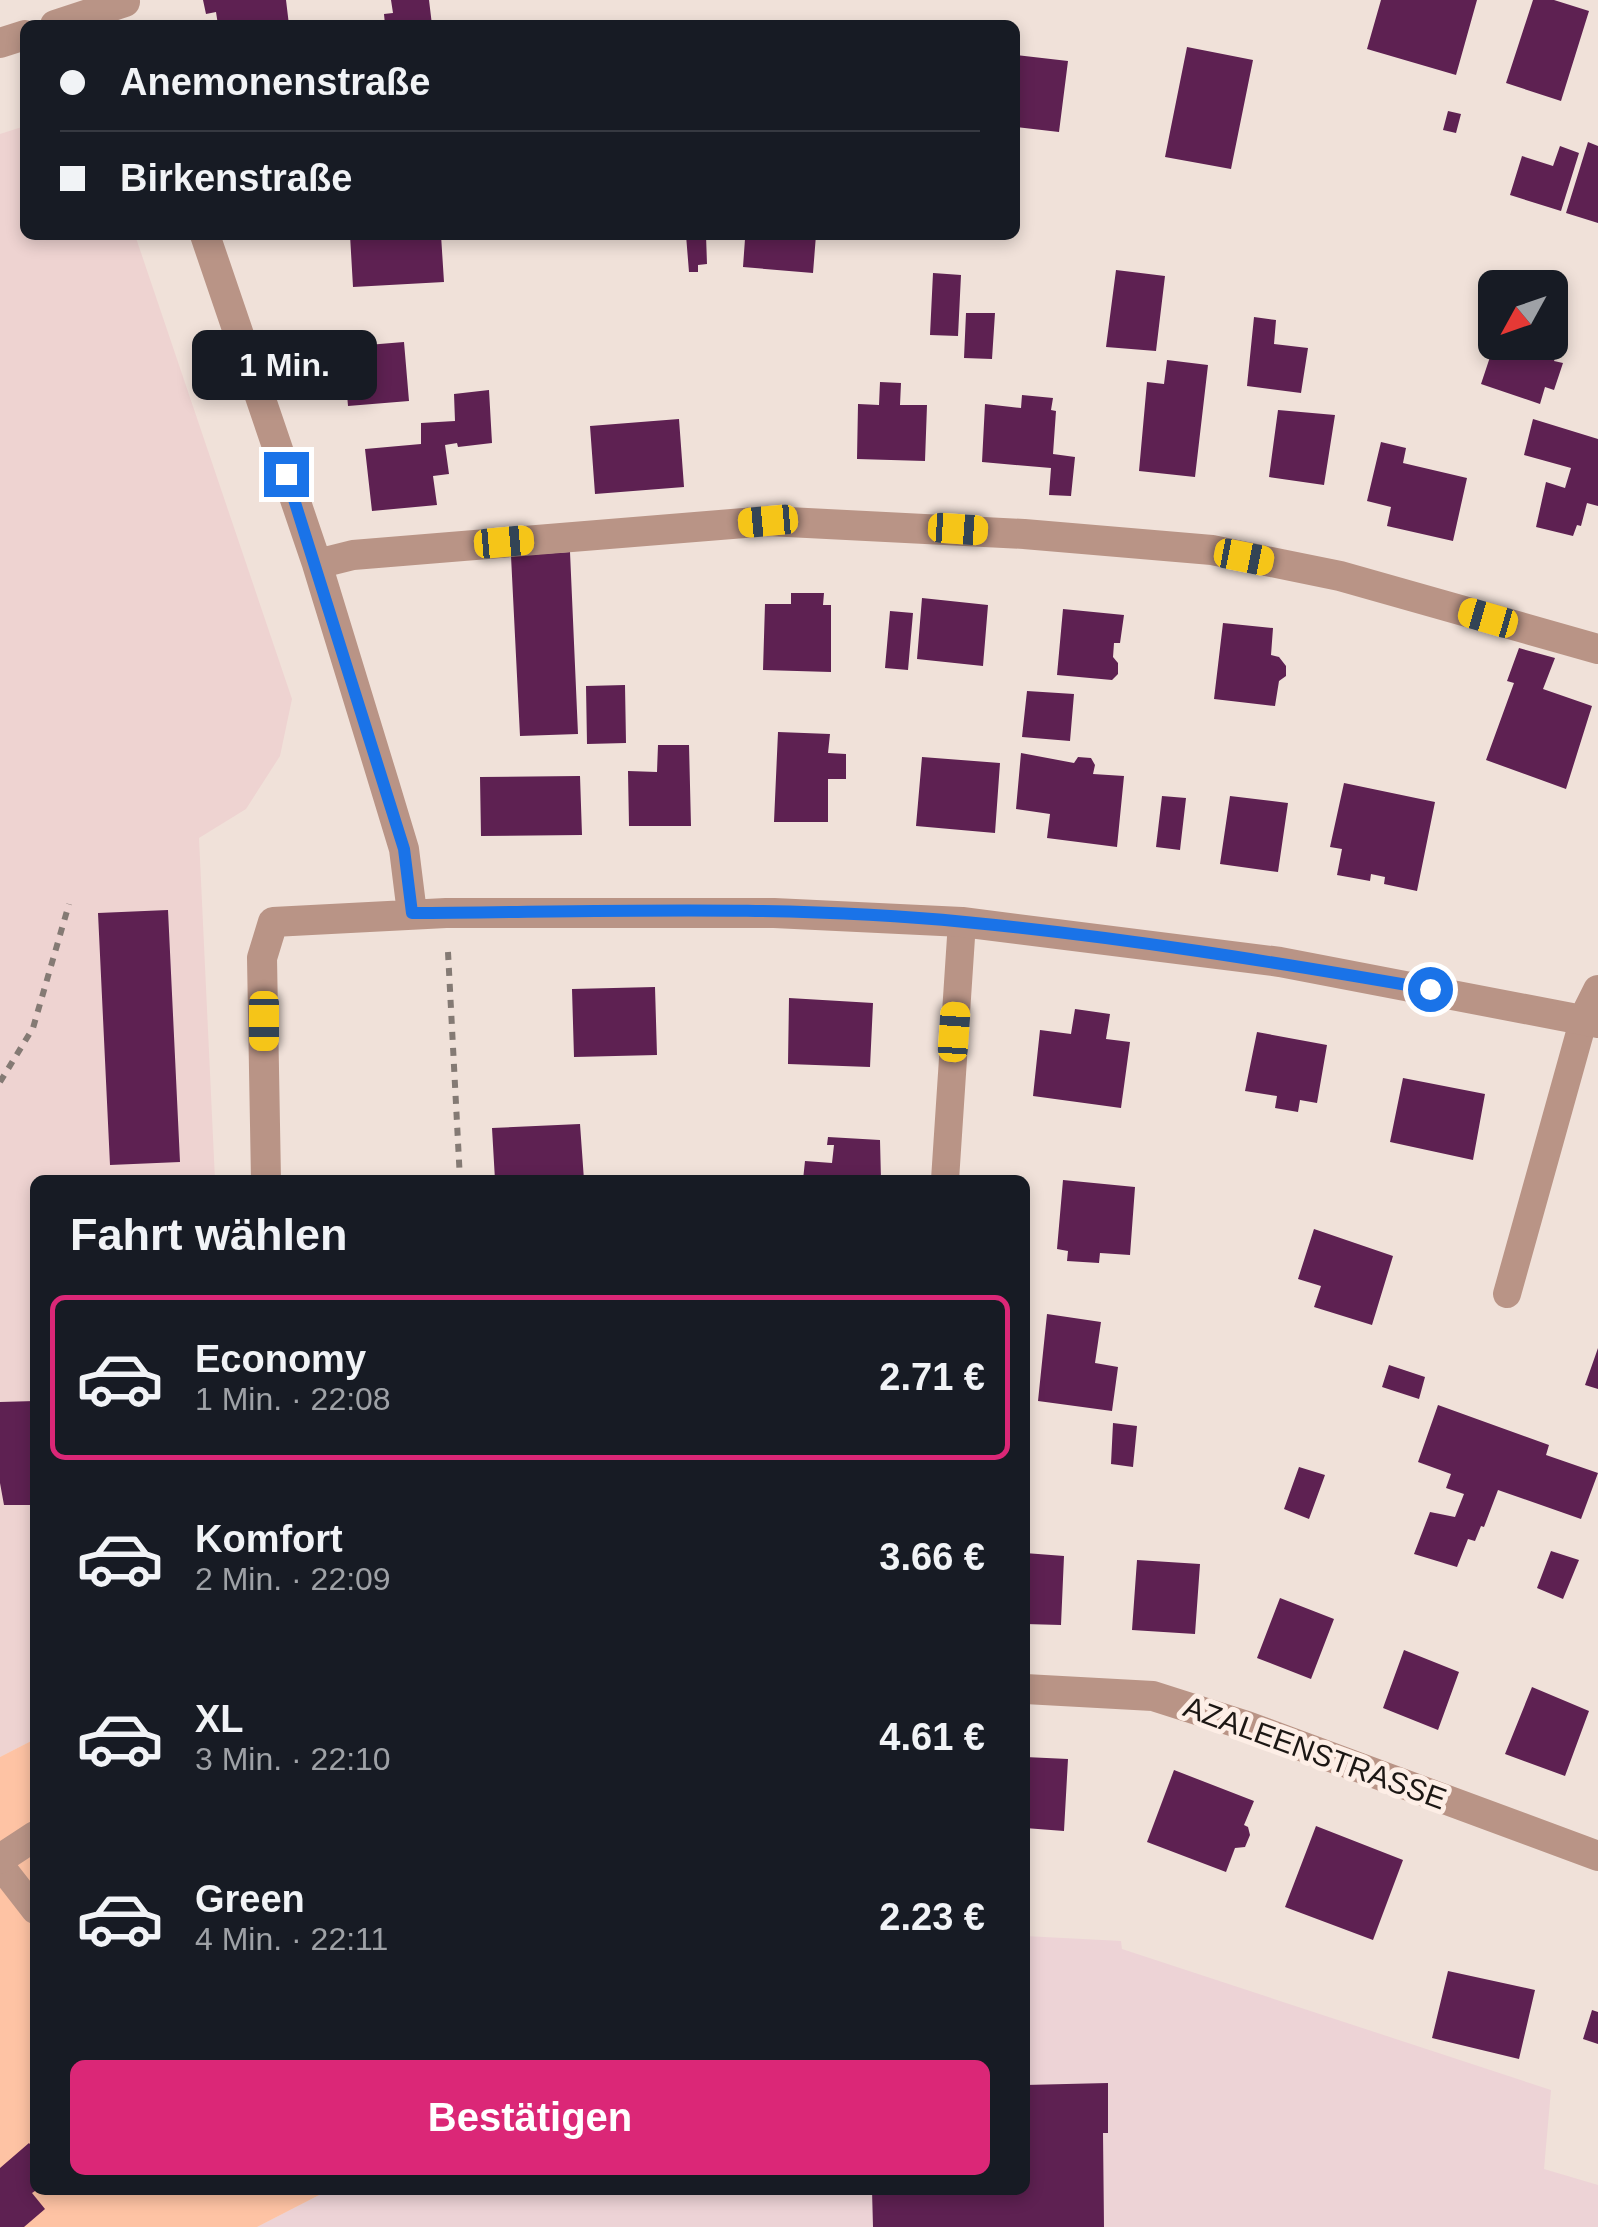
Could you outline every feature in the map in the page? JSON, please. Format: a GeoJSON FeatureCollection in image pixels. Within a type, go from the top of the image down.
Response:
{"type":"FeatureCollection","features":[{"type":"Feature","properties":{"kind":"street"},"geometry":{"type":"LineString","coordinates":[[78,20],[128,9]]}},
{"type":"Feature","properties":{"kind":"street"},"geometry":{"type":"LineString","coordinates":[[207,240],[316,564],[404,849],[412,913]]}},
{"type":"Feature","properties":{"kind":"street"},"geometry":{"type":"LineString","coordinates":[[316,564],[353,554],[768,521],[945,528],[1212,550],[1340,576],[1598,649]]}},
{"type":"Feature","properties":{"kind":"street"},"geometry":{"type":"LineString","coordinates":[[266,1175],[262,958],[272,922],[412,913],[774,913],[962,922],[1280,962],[1591,1021],[1598,990]]}},
{"type":"Feature","properties":{"kind":"street","name":"AZALEENSTRASSE"},"geometry":{"type":"LineString","coordinates":[[1030,1688],[1153,1696],[1247,1726],[1598,1856]]}},
{"type":"Feature","properties":{"kind":"street"},"geometry":{"type":"LineString","coordinates":[[0,1862],[30,1840]]}},
{"type":"Feature","properties":{"kind":"lane"},"geometry":{"type":"LineString","coordinates":[[944,1175],[962,922]]}},
{"type":"Feature","properties":{"kind":"lane"},"geometry":{"type":"LineString","coordinates":[[1507,1294],[1591,1021]]}},
{"type":"Feature","properties":{"kind":"lane"},"geometry":{"type":"LineString","coordinates":[[0,1862],[30,1903]]}},
{"type":"Feature","properties":{"kind":"path"},"geometry":{"type":"LineString","coordinates":[[0,1082],[34,1028],[69,904]]}},
{"type":"Feature","properties":{"kind":"path"},"geometry":{"type":"LineString","coordinates":[[446,913],[460,1175]]}},
{"type":"Feature","properties":{"kind":"shaded area"},"geometry":{"type":"Polygon","coordinates":[[[20,128],[20,240],[137,240],[292,699],[280,756],[246,809],[199,838],[215,1175],[30,1175],[30,1742],[0,1757],[0,134],[20,128]]]}},
{"type":"Feature","properties":{"kind":"shaded area"},"geometry":{"type":"Polygon","coordinates":[[[30,1742],[30,2195],[319,2195],[257,2227],[0,2227],[0,1757],[30,1742]]]}},
{"type":"Feature","properties":{"kind":"shaded area"},"geometry":{"type":"Polygon","coordinates":[[[1030,1936],[1121,1941],[1122,1949],[1551,2090],[1544,2169],[1598,2185],[1598,2227],[257,2227],[319,2195],[1030,2195],[1030,1936]]]}},
{"type":"Feature","properties":{"kind":"building"},"geometry":{"type":"Polygon","coordinates":[[[203,0],[286,0],[288,20],[217,20],[216,12],[206,14],[203,0]]]}},
{"type":"Feature","properties":{"kind":"building"},"geometry":{"type":"Polygon","coordinates":[[[391,0],[429,0],[431,20],[385,20],[384,14],[393,13],[391,0]]]}},
{"type":"Feature","properties":{"kind":"building"},"geometry":{"type":"Polygon","coordinates":[[[1381,0],[1477,0],[1456,75],[1367,49],[1381,0]]]}},
{"type":"Feature","properties":{"kind":"building"},"geometry":{"type":"Polygon","coordinates":[[[1533,0],[1554,0],[1589,11],[1561,101],[1506,83],[1533,0]]]}},
{"type":"Feature","properties":{"kind":"building"},"geometry":{"type":"Polygon","coordinates":[[[1187,47],[1253,60],[1231,169],[1165,157],[1187,47]]]}},
{"type":"Feature","properties":{"kind":"building"},"geometry":{"type":"Polygon","coordinates":[[[1020,56],[1068,61],[1059,132],[1020,128],[1020,56]]]}},
{"type":"Feature","properties":{"kind":"building"},"geometry":{"type":"Polygon","coordinates":[[[1448,111],[1461,114],[1456,133],[1443,130],[1448,111]]]}},
{"type":"Feature","properties":{"kind":"building"},"geometry":{"type":"Polygon","coordinates":[[[1588,142],[1598,146],[1598,223],[1566,213],[1588,142]]]}},
{"type":"Feature","properties":{"kind":"building"},"geometry":{"type":"Polygon","coordinates":[[[1560,146],[1579,153],[1561,211],[1510,195],[1522,156],[1553,166],[1560,146]]]}},
{"type":"Feature","properties":{"kind":"building"},"geometry":{"type":"Polygon","coordinates":[[[350,240],[441,240],[444,282],[353,287],[350,240]]]}},
{"type":"Feature","properties":{"kind":"building"},"geometry":{"type":"Polygon","coordinates":[[[686,240],[706,240],[707,264],[698,265],[698,272],[689,272],[686,240]]]}},
{"type":"Feature","properties":{"kind":"building"},"geometry":{"type":"Polygon","coordinates":[[[745,240],[816,240],[813,273],[743,267],[745,240]]]}},
{"type":"Feature","properties":{"kind":"building"},"geometry":{"type":"Polygon","coordinates":[[[1116,270],[1165,276],[1156,351],[1106,347],[1116,270]]]}},
{"type":"Feature","properties":{"kind":"building"},"geometry":{"type":"Polygon","coordinates":[[[933,273],[961,275],[958,336],[930,335],[933,273]]]}},
{"type":"Feature","properties":{"kind":"building"},"geometry":{"type":"Polygon","coordinates":[[[966,313],[995,313],[992,359],[964,358],[966,313]]]}},
{"type":"Feature","properties":{"kind":"building"},"geometry":{"type":"Polygon","coordinates":[[[1254,317],[1276,320],[1274,344],[1308,348],[1301,393],[1247,386],[1254,317]]]}},
{"type":"Feature","properties":{"kind":"building"},"geometry":{"type":"Polygon","coordinates":[[[404,342],[409,401],[348,406],[343,347],[404,342]]]}},
{"type":"Feature","properties":{"kind":"building"},"geometry":{"type":"Polygon","coordinates":[[[1167,360],[1208,365],[1195,477],[1139,471],[1147,382],[1164,384],[1167,360]]]}},
{"type":"Feature","properties":{"kind":"building"},"geometry":{"type":"Polygon","coordinates":[[[1489,360],[1563,363],[1554,390],[1545,387],[1540,404],[1481,384],[1489,360]]]}},
{"type":"Feature","properties":{"kind":"building"},"geometry":{"type":"Polygon","coordinates":[[[880,382],[901,383],[900,405],[927,405],[925,461],[857,459],[858,404],[879,405],[880,382]]]}},
{"type":"Feature","properties":{"kind":"building"},"geometry":{"type":"Polygon","coordinates":[[[489,390],[492,443],[445,445],[449,474],[433,476],[437,505],[372,511],[365,449],[421,444],[421,423],[455,421],[454,394],[489,390]]]}},
{"type":"Feature","properties":{"kind":"building"},"geometry":{"type":"Polygon","coordinates":[[[1022,395],[1053,398],[1053,454],[1075,457],[1071,496],[1049,495],[1051,468],[982,462],[985,404],[1021,408],[1022,395]]]}},
{"type":"Feature","properties":{"kind":"building"},"geometry":{"type":"Polygon","coordinates":[[[1278,410],[1335,415],[1324,485],[1269,477],[1278,410]]]}},
{"type":"Feature","properties":{"kind":"building"},"geometry":{"type":"Polygon","coordinates":[[[679,419],[684,487],[595,494],[590,426],[679,419]]]}},
{"type":"Feature","properties":{"kind":"building"},"geometry":{"type":"Polygon","coordinates":[[[1533,419],[1598,439],[1598,506],[1587,503],[1581,526],[1577,525],[1573,536],[1536,527],[1546,482],[1565,488],[1571,468],[1524,455],[1533,419]]]}},
{"type":"Feature","properties":{"kind":"building"},"geometry":{"type":"Polygon","coordinates":[[[1381,442],[1406,448],[1403,463],[1467,478],[1453,541],[1387,526],[1391,507],[1367,501],[1381,442]]]}},
{"type":"Feature","properties":{"kind":"building"},"geometry":{"type":"Polygon","coordinates":[[[570,552],[578,734],[520,736],[511,556],[570,552]]]}},
{"type":"Feature","properties":{"kind":"building"},"geometry":{"type":"Polygon","coordinates":[[[791,593],[824,593],[823,605],[831,605],[831,672],[763,670],[765,604],[791,604],[791,593]]]}},
{"type":"Feature","properties":{"kind":"building"},"geometry":{"type":"Polygon","coordinates":[[[922,598],[988,605],[983,666],[917,659],[922,598]]]}},
{"type":"Feature","properties":{"kind":"building"},"geometry":{"type":"Polygon","coordinates":[[[1063,609],[1124,615],[1120,643],[1114,643],[1118,674],[1112,680],[1057,675],[1063,609]]]}},
{"type":"Feature","properties":{"kind":"building"},"geometry":{"type":"Polygon","coordinates":[[[890,611],[913,613],[908,670],[885,668],[890,611]]]}},
{"type":"Feature","properties":{"kind":"building"},"geometry":{"type":"Polygon","coordinates":[[[1223,623],[1273,628],[1271,655],[1279,657],[1286,666],[1275,706],[1214,699],[1223,623]]]}},
{"type":"Feature","properties":{"kind":"building"},"geometry":{"type":"Polygon","coordinates":[[[1519,648],[1555,658],[1543,689],[1592,706],[1566,789],[1486,760],[1514,683],[1507,681],[1519,648]]]}},
{"type":"Feature","properties":{"kind":"building"},"geometry":{"type":"Polygon","coordinates":[[[625,685],[626,743],[587,744],[586,686],[625,685]]]}},
{"type":"Feature","properties":{"kind":"building"},"geometry":{"type":"Polygon","coordinates":[[[1027,691],[1074,694],[1070,741],[1022,737],[1027,691]]]}},
{"type":"Feature","properties":{"kind":"building"},"geometry":{"type":"Polygon","coordinates":[[[778,732],[830,734],[828,753],[846,754],[846,779],[828,779],[828,822],[774,822],[778,732]]]}},
{"type":"Feature","properties":{"kind":"building"},"geometry":{"type":"Polygon","coordinates":[[[658,745],[689,745],[691,826],[629,826],[628,771],[657,772],[658,745]]]}},
{"type":"Feature","properties":{"kind":"building"},"geometry":{"type":"Polygon","coordinates":[[[1021,753],[1074,763],[1078,757],[1091,758],[1095,765],[1093,774],[1124,776],[1117,847],[1047,838],[1050,814],[1016,809],[1021,753]]]}},
{"type":"Feature","properties":{"kind":"building"},"geometry":{"type":"Polygon","coordinates":[[[922,757],[1000,763],[995,833],[916,826],[922,757]]]}},
{"type":"Feature","properties":{"kind":"building"},"geometry":{"type":"Polygon","coordinates":[[[580,776],[582,835],[481,836],[480,777],[580,776]]]}},
{"type":"Feature","properties":{"kind":"building"},"geometry":{"type":"Polygon","coordinates":[[[1344,783],[1435,802],[1417,891],[1384,884],[1385,877],[1371,874],[1370,881],[1337,875],[1342,849],[1330,847],[1344,783]]]}},
{"type":"Feature","properties":{"kind":"building"},"geometry":{"type":"Polygon","coordinates":[[[1162,796],[1186,798],[1180,850],[1156,847],[1162,796]]]}},
{"type":"Feature","properties":{"kind":"building"},"geometry":{"type":"Polygon","coordinates":[[[1230,796],[1288,803],[1278,872],[1220,864],[1230,796]]]}},
{"type":"Feature","properties":{"kind":"building"},"geometry":{"type":"Polygon","coordinates":[[[168,910],[180,1162],[110,1165],[98,913],[168,910]]]}},
{"type":"Feature","properties":{"kind":"building"},"geometry":{"type":"Polygon","coordinates":[[[655,987],[657,1055],[574,1057],[572,989],[655,987]]]}},
{"type":"Feature","properties":{"kind":"building"},"geometry":{"type":"Polygon","coordinates":[[[789,998],[873,1003],[870,1067],[788,1064],[789,998]]]}},
{"type":"Feature","properties":{"kind":"building"},"geometry":{"type":"Polygon","coordinates":[[[1075,1009],[1110,1014],[1106,1039],[1130,1042],[1121,1108],[1033,1096],[1040,1030],[1071,1034],[1075,1009]]]}},
{"type":"Feature","properties":{"kind":"building"},"geometry":{"type":"Polygon","coordinates":[[[1257,1032],[1327,1045],[1317,1103],[1300,1100],[1298,1112],[1275,1108],[1277,1096],[1245,1091],[1257,1032]]]}},
{"type":"Feature","properties":{"kind":"building"},"geometry":{"type":"Polygon","coordinates":[[[1403,1078],[1485,1094],[1473,1160],[1390,1142],[1403,1078]]]}},
{"type":"Feature","properties":{"kind":"building"},"geometry":{"type":"Polygon","coordinates":[[[580,1124],[584,1175],[495,1175],[492,1128],[580,1124]]]}},
{"type":"Feature","properties":{"kind":"building"},"geometry":{"type":"Polygon","coordinates":[[[828,1137],[880,1140],[881,1175],[804,1175],[805,1161],[832,1163],[834,1145],[827,1145],[828,1137]]]}},
{"type":"Feature","properties":{"kind":"building"},"geometry":{"type":"Polygon","coordinates":[[[1063,1180],[1135,1187],[1130,1255],[1100,1253],[1099,1263],[1067,1261],[1068,1251],[1057,1249],[1063,1180]]]}},
{"type":"Feature","properties":{"kind":"building"},"geometry":{"type":"Polygon","coordinates":[[[1314,1229],[1393,1256],[1372,1325],[1314,1307],[1321,1286],[1298,1279],[1314,1229]]]}},
{"type":"Feature","properties":{"kind":"building"},"geometry":{"type":"Polygon","coordinates":[[[1047,1314],[1101,1322],[1095,1363],[1118,1367],[1112,1411],[1038,1401],[1047,1314]]]}},
{"type":"Feature","properties":{"kind":"building"},"geometry":{"type":"Polygon","coordinates":[[[1598,1348],[1598,1389],[1585,1385],[1598,1348]]]}},
{"type":"Feature","properties":{"kind":"building"},"geometry":{"type":"Polygon","coordinates":[[[1389,1365],[1425,1377],[1419,1399],[1382,1387],[1389,1365]]]}},
{"type":"Feature","properties":{"kind":"building"},"geometry":{"type":"Polygon","coordinates":[[[30,1401],[30,1505],[4,1505],[0,1483],[0,1402],[30,1401]]]}},
{"type":"Feature","properties":{"kind":"building"},"geometry":{"type":"Polygon","coordinates":[[[1438,1405],[1549,1445],[1546,1455],[1598,1473],[1581,1519],[1498,1490],[1484,1527],[1481,1526],[1475,1541],[1468,1539],[1457,1567],[1414,1554],[1430,1512],[1455,1517],[1464,1494],[1446,1488],[1451,1474],[1418,1462],[1438,1405]]]}},
{"type":"Feature","properties":{"kind":"building"},"geometry":{"type":"Polygon","coordinates":[[[1113,1423],[1137,1426],[1133,1467],[1111,1464],[1113,1423]]]}},
{"type":"Feature","properties":{"kind":"building"},"geometry":{"type":"Polygon","coordinates":[[[1299,1467],[1325,1475],[1309,1519],[1284,1509],[1299,1467]]]}},
{"type":"Feature","properties":{"kind":"building"},"geometry":{"type":"Polygon","coordinates":[[[1551,1551],[1579,1560],[1563,1599],[1537,1588],[1551,1551]]]}},
{"type":"Feature","properties":{"kind":"building"},"geometry":{"type":"Polygon","coordinates":[[[1030,1553],[1064,1556],[1061,1625],[1030,1624],[1030,1553]]]}},
{"type":"Feature","properties":{"kind":"building"},"geometry":{"type":"Polygon","coordinates":[[[1137,1560],[1200,1564],[1195,1634],[1132,1630],[1137,1560]]]}},
{"type":"Feature","properties":{"kind":"building"},"geometry":{"type":"Polygon","coordinates":[[[1280,1598],[1334,1619],[1311,1679],[1257,1658],[1280,1598]]]}},
{"type":"Feature","properties":{"kind":"building"},"geometry":{"type":"Polygon","coordinates":[[[1404,1650],[1459,1672],[1438,1730],[1383,1708],[1404,1650]]]}},
{"type":"Feature","properties":{"kind":"building"},"geometry":{"type":"Polygon","coordinates":[[[1532,1687],[1589,1711],[1565,1776],[1505,1754],[1532,1687]]]}},
{"type":"Feature","properties":{"kind":"building"},"geometry":{"type":"Polygon","coordinates":[[[1030,1757],[1068,1759],[1064,1831],[1030,1828],[1030,1757]]]}},
{"type":"Feature","properties":{"kind":"building"},"geometry":{"type":"Polygon","coordinates":[[[1174,1770],[1254,1801],[1244,1825],[1250,1835],[1245,1847],[1235,1848],[1226,1872],[1147,1842],[1174,1770]]]}},
{"type":"Feature","properties":{"kind":"building"},"geometry":{"type":"Polygon","coordinates":[[[1316,1826],[1403,1860],[1373,1940],[1285,1907],[1316,1826]]]}},
{"type":"Feature","properties":{"kind":"building"},"geometry":{"type":"Polygon","coordinates":[[[1448,1971],[1535,1990],[1519,2059],[1432,2038],[1448,1971]]]}},
{"type":"Feature","properties":{"kind":"building"},"geometry":{"type":"Polygon","coordinates":[[[1592,2010],[1598,2012],[1598,2044],[1583,2039],[1592,2010]]]}},
{"type":"Feature","properties":{"kind":"building"},"geometry":{"type":"Polygon","coordinates":[[[1108,2083],[1108,2133],[1103,2133],[1104,2227],[873,2227],[872,2195],[1030,2195],[1030,2085],[1108,2083]]]}},
{"type":"Feature","properties":{"kind":"building"},"geometry":{"type":"Polygon","coordinates":[[[30,2144],[30,2195],[45,2209],[24,2227],[0,2227],[0,2168],[30,2144]]]}},
{"type":"Feature","properties":{"kind":"route"},"geometry":{"type":"LineString","coordinates":[[286,474],[404,849],[412,913],[774,913],[962,922],[1280,962],[1430,989]]}}]}
